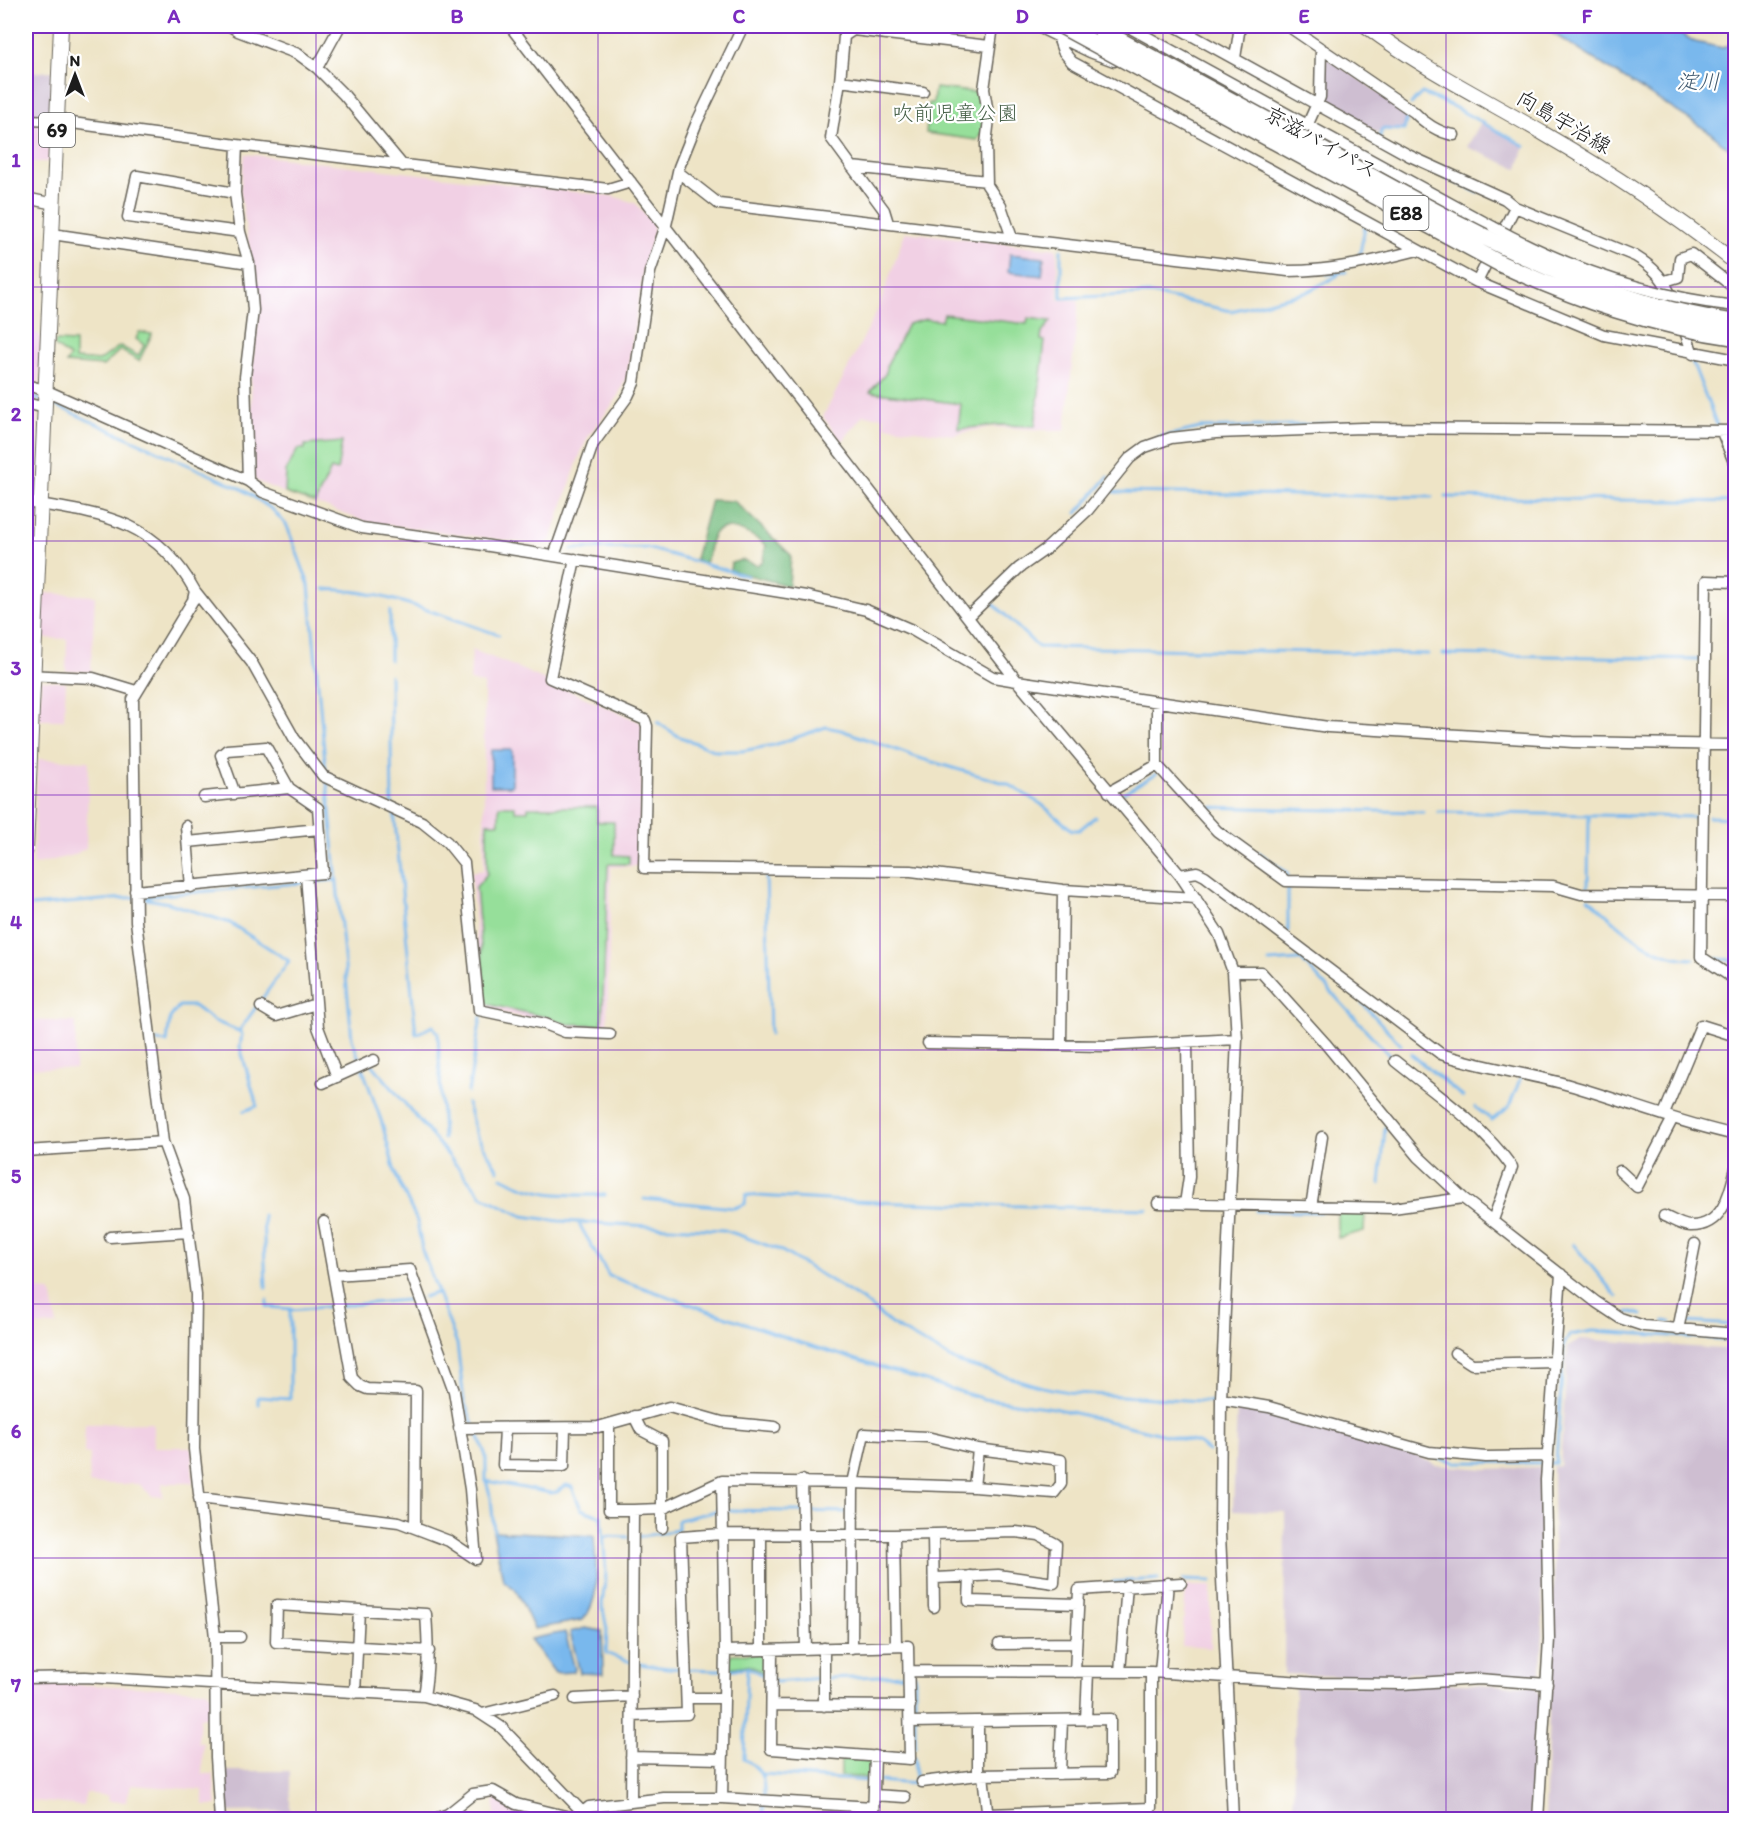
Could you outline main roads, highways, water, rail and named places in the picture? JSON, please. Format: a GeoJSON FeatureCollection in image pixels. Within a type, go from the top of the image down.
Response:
{"type":"FeatureCollection","features":[{"type":"Feature","properties":{"kind":"highway","name":"京滋バイパス"},"geometry":{"type":"LineString","coordinates":[[1062,29],[1501,264],[1574,296],[1624,313],[1681,328],[1736,337]]}},
{"type":"Feature","properties":{"kind":"highway","name":"京滋バイパス"},"geometry":{"type":"LineString","coordinates":[[1102,31],[1508,250],[1626,298],[1681,313],[1736,323]]}},
{"type":"Feature","properties":{"kind":"main road","name":"69"},"geometry":{"type":"LineString","coordinates":[[26,850],[32,541],[40,504],[61,26]]}},
{"type":"Feature","properties":{"kind":"main road","name":"向島宇治線"},"geometry":{"type":"LineString","coordinates":[[1366,26],[1435,74],[1603,169],[1690,227],[1736,263]]}},
{"type":"Feature","properties":{"kind":"water","name":"淀川"},"geometry":{"type":"Polygon","coordinates":[[[1541,26],[1668,26],[1695,42],[1723,48],[1735,41],[1735,154],[1708,131],[1541,26]]]}},
{"type":"Feature","properties":{"kind":"water"},"geometry":{"type":"Polygon","coordinates":[[[1010,254],[1044,258],[1042,276],[1008,272],[1010,254]]]}},
{"type":"Feature","properties":{"kind":"water"},"geometry":{"type":"Polygon","coordinates":[[[491,750],[512,750],[512,786],[491,786],[491,750]]]}},
{"type":"Feature","properties":{"kind":"water"},"geometry":{"type":"Polygon","coordinates":[[[493,1531],[594,1536],[596,1591],[583,1620],[534,1629],[516,1590],[503,1580],[493,1531]]]}},
{"type":"Feature","properties":{"kind":"water"},"geometry":{"type":"Polygon","coordinates":[[[585,1628],[602,1631],[603,1674],[580,1673],[570,1632],[585,1628]]]}},
{"type":"Feature","properties":{"kind":"water"},"geometry":{"type":"Polygon","coordinates":[[[565,1632],[575,1669],[574,1672],[555,1673],[530,1639],[565,1632]]]}},
{"type":"Feature","properties":{"kind":"waterway"},"geometry":{"type":"LineString","coordinates":[[1411,104],[1422,93],[1452,106],[1525,146]]}},
{"type":"Feature","properties":{"kind":"waterway"},"geometry":{"type":"LineString","coordinates":[[1377,145],[1382,129],[1404,130],[1408,112]]}},
{"type":"Feature","properties":{"kind":"waterway"},"geometry":{"type":"LineString","coordinates":[[1445,177],[1477,192]]}},
{"type":"Feature","properties":{"kind":"waterway"},"geometry":{"type":"LineString","coordinates":[[1359,258],[1365,227]]}},
{"type":"Feature","properties":{"kind":"waterway"},"geometry":{"type":"LineString","coordinates":[[1061,249],[1061,298],[1151,294],[1231,311],[1305,293],[1339,273]]}},
{"type":"Feature","properties":{"kind":"waterway"},"geometry":{"type":"LineString","coordinates":[[1327,274],[1346,272]]}},
{"type":"Feature","properties":{"kind":"waterway"},"geometry":{"type":"LineString","coordinates":[[1690,356],[1718,428]]}},
{"type":"Feature","properties":{"kind":"waterway"},"geometry":{"type":"LineString","coordinates":[[26,395],[41,400]]}},
{"type":"Feature","properties":{"kind":"waterway"},"geometry":{"type":"LineString","coordinates":[[50,403],[242,489],[273,510],[287,526],[309,585],[326,773]]}},
{"type":"Feature","properties":{"kind":"waterway"},"geometry":{"type":"LineString","coordinates":[[1157,438],[1200,428],[1359,423]]}},
{"type":"Feature","properties":{"kind":"waterway"},"geometry":{"type":"LineString","coordinates":[[1077,513],[1108,477]]}},
{"type":"Feature","properties":{"kind":"waterway"},"geometry":{"type":"LineString","coordinates":[[1110,488],[1114,492],[1432,497]]}},
{"type":"Feature","properties":{"kind":"waterway"},"geometry":{"type":"LineString","coordinates":[[1446,497],[1736,502]]}},
{"type":"Feature","properties":{"kind":"waterway"},"geometry":{"type":"LineString","coordinates":[[572,549],[647,548],[747,576]]}},
{"type":"Feature","properties":{"kind":"waterway"},"geometry":{"type":"LineString","coordinates":[[324,589],[347,590],[391,599],[499,635]]}},
{"type":"Feature","properties":{"kind":"waterway"},"geometry":{"type":"LineString","coordinates":[[993,603],[1038,647],[1428,654]]}},
{"type":"Feature","properties":{"kind":"waterway"},"geometry":{"type":"LineString","coordinates":[[390,611],[390,660]]}},
{"type":"Feature","properties":{"kind":"waterway"},"geometry":{"type":"LineString","coordinates":[[1443,654],[1701,659]]}},
{"type":"Feature","properties":{"kind":"waterway"},"geometry":{"type":"LineString","coordinates":[[390,675],[392,805]]}},
{"type":"Feature","properties":{"kind":"waterway"},"geometry":{"type":"LineString","coordinates":[[595,692],[630,708]]}},
{"type":"Feature","properties":{"kind":"waterway"},"geometry":{"type":"LineString","coordinates":[[657,722],[678,736],[716,751],[742,751],[774,745],[826,727],[841,730],[919,758],[1008,784],[1041,804],[1072,830],[1079,830],[1095,817]]}},
{"type":"Feature","properties":{"kind":"waterway"},"geometry":{"type":"LineString","coordinates":[[1123,793],[1156,774]]}},
{"type":"Feature","properties":{"kind":"waterway"},"geometry":{"type":"LineString","coordinates":[[1174,776],[1203,807],[1424,812]]}},
{"type":"Feature","properties":{"kind":"waterway"},"geometry":{"type":"LineString","coordinates":[[327,780],[352,1039],[382,1123],[396,1176],[417,1221],[422,1250],[457,1344],[464,1401],[474,1426]]}},
{"type":"Feature","properties":{"kind":"waterway"},"geometry":{"type":"LineString","coordinates":[[1203,807],[1222,826],[1249,846]]}},
{"type":"Feature","properties":{"kind":"waterway"},"geometry":{"type":"LineString","coordinates":[[394,811],[416,1034],[433,1026],[438,1033],[443,1139]]}},
{"type":"Feature","properties":{"kind":"waterway"},"geometry":{"type":"LineString","coordinates":[[1438,812],[1695,817]]}},
{"type":"Feature","properties":{"kind":"waterway"},"geometry":{"type":"LineString","coordinates":[[1588,887],[1589,816]]}},
{"type":"Feature","properties":{"kind":"waterway"},"geometry":{"type":"LineString","coordinates":[[1709,817],[1736,818]]}},
{"type":"Feature","properties":{"kind":"waterway"},"geometry":{"type":"LineString","coordinates":[[1258,852],[1287,873],[1288,878]]}},
{"type":"Feature","properties":{"kind":"waterway"},"geometry":{"type":"LineString","coordinates":[[766,872],[770,1034]]}},
{"type":"Feature","properties":{"kind":"waterway"},"geometry":{"type":"LineString","coordinates":[[32,906],[336,880]]}},
{"type":"Feature","properties":{"kind":"waterway"},"geometry":{"type":"LineString","coordinates":[[1288,886],[1288,931]]}},
{"type":"Feature","properties":{"kind":"waterway"},"geometry":{"type":"LineString","coordinates":[[1588,898],[1636,939],[1649,947],[1663,953],[1694,959]]}},
{"type":"Feature","properties":{"kind":"waterway"},"geometry":{"type":"LineString","coordinates":[[147,899],[169,903],[230,923],[289,961],[239,1031]]}},
{"type":"Feature","properties":{"kind":"waterway"},"geometry":{"type":"LineString","coordinates":[[1297,955],[1390,1056]]}},
{"type":"Feature","properties":{"kind":"waterway"},"geometry":{"type":"LineString","coordinates":[[1717,959],[1736,960]]}},
{"type":"Feature","properties":{"kind":"waterway"},"geometry":{"type":"LineString","coordinates":[[1269,962],[1299,960]]}},
{"type":"Feature","properties":{"kind":"waterway"},"geometry":{"type":"LineString","coordinates":[[1362,1003],[1401,1045]]}},
{"type":"Feature","properties":{"kind":"waterway"},"geometry":{"type":"LineString","coordinates":[[157,1041],[167,1042],[170,1018],[179,1006],[194,1006],[214,1021],[239,1031],[242,1034],[240,1047],[257,1106],[244,1111]]}},
{"type":"Feature","properties":{"kind":"waterway"},"geometry":{"type":"LineString","coordinates":[[468,1092],[481,1017]]}},
{"type":"Feature","properties":{"kind":"waterway"},"geometry":{"type":"LineString","coordinates":[[1411,1054],[1463,1097]]}},
{"type":"Feature","properties":{"kind":"waterway"},"geometry":{"type":"LineString","coordinates":[[372,1064],[482,1196],[523,1216],[559,1221],[724,1230],[782,1251],[861,1299],[891,1324],[957,1362],[1042,1387],[1074,1393],[1217,1402]]}},
{"type":"Feature","properties":{"kind":"waterway"},"geometry":{"type":"LineString","coordinates":[[1475,1107],[1492,1120],[1509,1107],[1521,1077]]}},
{"type":"Feature","properties":{"kind":"waterway"},"geometry":{"type":"LineString","coordinates":[[467,1103],[477,1136],[498,1170]]}},
{"type":"Feature","properties":{"kind":"waterway"},"geometry":{"type":"LineString","coordinates":[[1380,1184],[1385,1127]]}},
{"type":"Feature","properties":{"kind":"waterway"},"geometry":{"type":"LineString","coordinates":[[502,1177],[515,1184],[552,1194],[605,1195]]}},
{"type":"Feature","properties":{"kind":"waterway"},"geometry":{"type":"LineString","coordinates":[[644,1199],[734,1208],[745,1204],[746,1195],[897,1203],[1148,1209]]}},
{"type":"Feature","properties":{"kind":"waterway"},"geometry":{"type":"LineString","coordinates":[[1256,1211],[1322,1212]]}},
{"type":"Feature","properties":{"kind":"waterway"},"geometry":{"type":"LineString","coordinates":[[263,1215],[266,1288]]}},
{"type":"Feature","properties":{"kind":"waterway"},"geometry":{"type":"LineString","coordinates":[[578,1222],[609,1276],[802,1343],[984,1399],[1054,1408],[1198,1443],[1208,1451]]}},
{"type":"Feature","properties":{"kind":"waterway"},"geometry":{"type":"LineString","coordinates":[[1573,1244],[1617,1297]]}},
{"type":"Feature","properties":{"kind":"waterway"},"geometry":{"type":"LineString","coordinates":[[424,1297],[438,1292]]}},
{"type":"Feature","properties":{"kind":"waterway"},"geometry":{"type":"LineString","coordinates":[[258,1404],[258,1397],[290,1399],[290,1310],[418,1299]]}},
{"type":"Feature","properties":{"kind":"waterway"},"geometry":{"type":"LineString","coordinates":[[267,1300],[267,1307],[293,1309]]}},
{"type":"Feature","properties":{"kind":"waterway"},"geometry":{"type":"LineString","coordinates":[[1628,1311],[1642,1315]]}},
{"type":"Feature","properties":{"kind":"waterway"},"geometry":{"type":"LineString","coordinates":[[1664,1321],[1671,1322]]}},
{"type":"Feature","properties":{"kind":"waterway"},"geometry":{"type":"LineString","coordinates":[[1687,1322],[1736,1325]]}},
{"type":"Feature","properties":{"kind":"waterway"},"geometry":{"type":"LineString","coordinates":[[1436,1458],[1455,1462],[1556,1463],[1564,1344],[1570,1335],[1593,1331],[1736,1340]]}},
{"type":"Feature","properties":{"kind":"waterway"},"geometry":{"type":"LineString","coordinates":[[1244,1408],[1354,1436]]}},
{"type":"Feature","properties":{"kind":"waterway"},"geometry":{"type":"LineString","coordinates":[[477,1432],[486,1456],[486,1481],[551,1493],[557,1492],[566,1485],[572,1487],[581,1509],[602,1517],[606,1574],[602,1604],[607,1629],[606,1653],[649,1666],[722,1670]]}},
{"type":"Feature","properties":{"kind":"waterway"},"geometry":{"type":"LineString","coordinates":[[486,1481],[491,1498],[494,1531]]}},
{"type":"Feature","properties":{"kind":"waterway"},"geometry":{"type":"LineString","coordinates":[[636,1537],[678,1530],[678,1520],[720,1510]]}},
{"type":"Feature","properties":{"kind":"waterway"},"geometry":{"type":"LineString","coordinates":[[726,1510],[848,1512]]}},
{"type":"Feature","properties":{"kind":"waterway"},"geometry":{"type":"LineString","coordinates":[[603,1536],[629,1537]]}},
{"type":"Feature","properties":{"kind":"waterway"},"geometry":{"type":"LineString","coordinates":[[1113,1582],[1158,1579]]}},
{"type":"Feature","properties":{"kind":"waterway"},"geometry":{"type":"LineString","coordinates":[[1183,1580],[1211,1581]]}},
{"type":"Feature","properties":{"kind":"waterway"},"geometry":{"type":"LineString","coordinates":[[747,1667],[744,1759],[761,1774],[764,1797]]}},
{"type":"Feature","properties":{"kind":"waterway"},"geometry":{"type":"LineString","coordinates":[[729,1670],[747,1667],[776,1682],[820,1678]]}},
{"type":"Feature","properties":{"kind":"waterway"},"geometry":{"type":"LineString","coordinates":[[827,1678],[907,1675]]}},
{"type":"Feature","properties":{"kind":"waterway"},"geometry":{"type":"LineString","coordinates":[[915,1675],[915,1747]]}},
{"type":"Feature","properties":{"kind":"waterway"},"geometry":{"type":"LineString","coordinates":[[878,1781],[915,1784],[915,1757]]}},
{"type":"Feature","properties":{"kind":"waterway"},"geometry":{"type":"LineString","coordinates":[[762,1774],[871,1781]]}},
{"type":"Feature","properties":{"kind":"waterway"},"geometry":{"type":"LineString","coordinates":[[763,1820],[764,1803]]}},
{"type":"Feature","properties":{"kind":"park label","name":"吹前児童公園"},"geometry":{"type":"Point","coordinates":[955,113]}}]}
